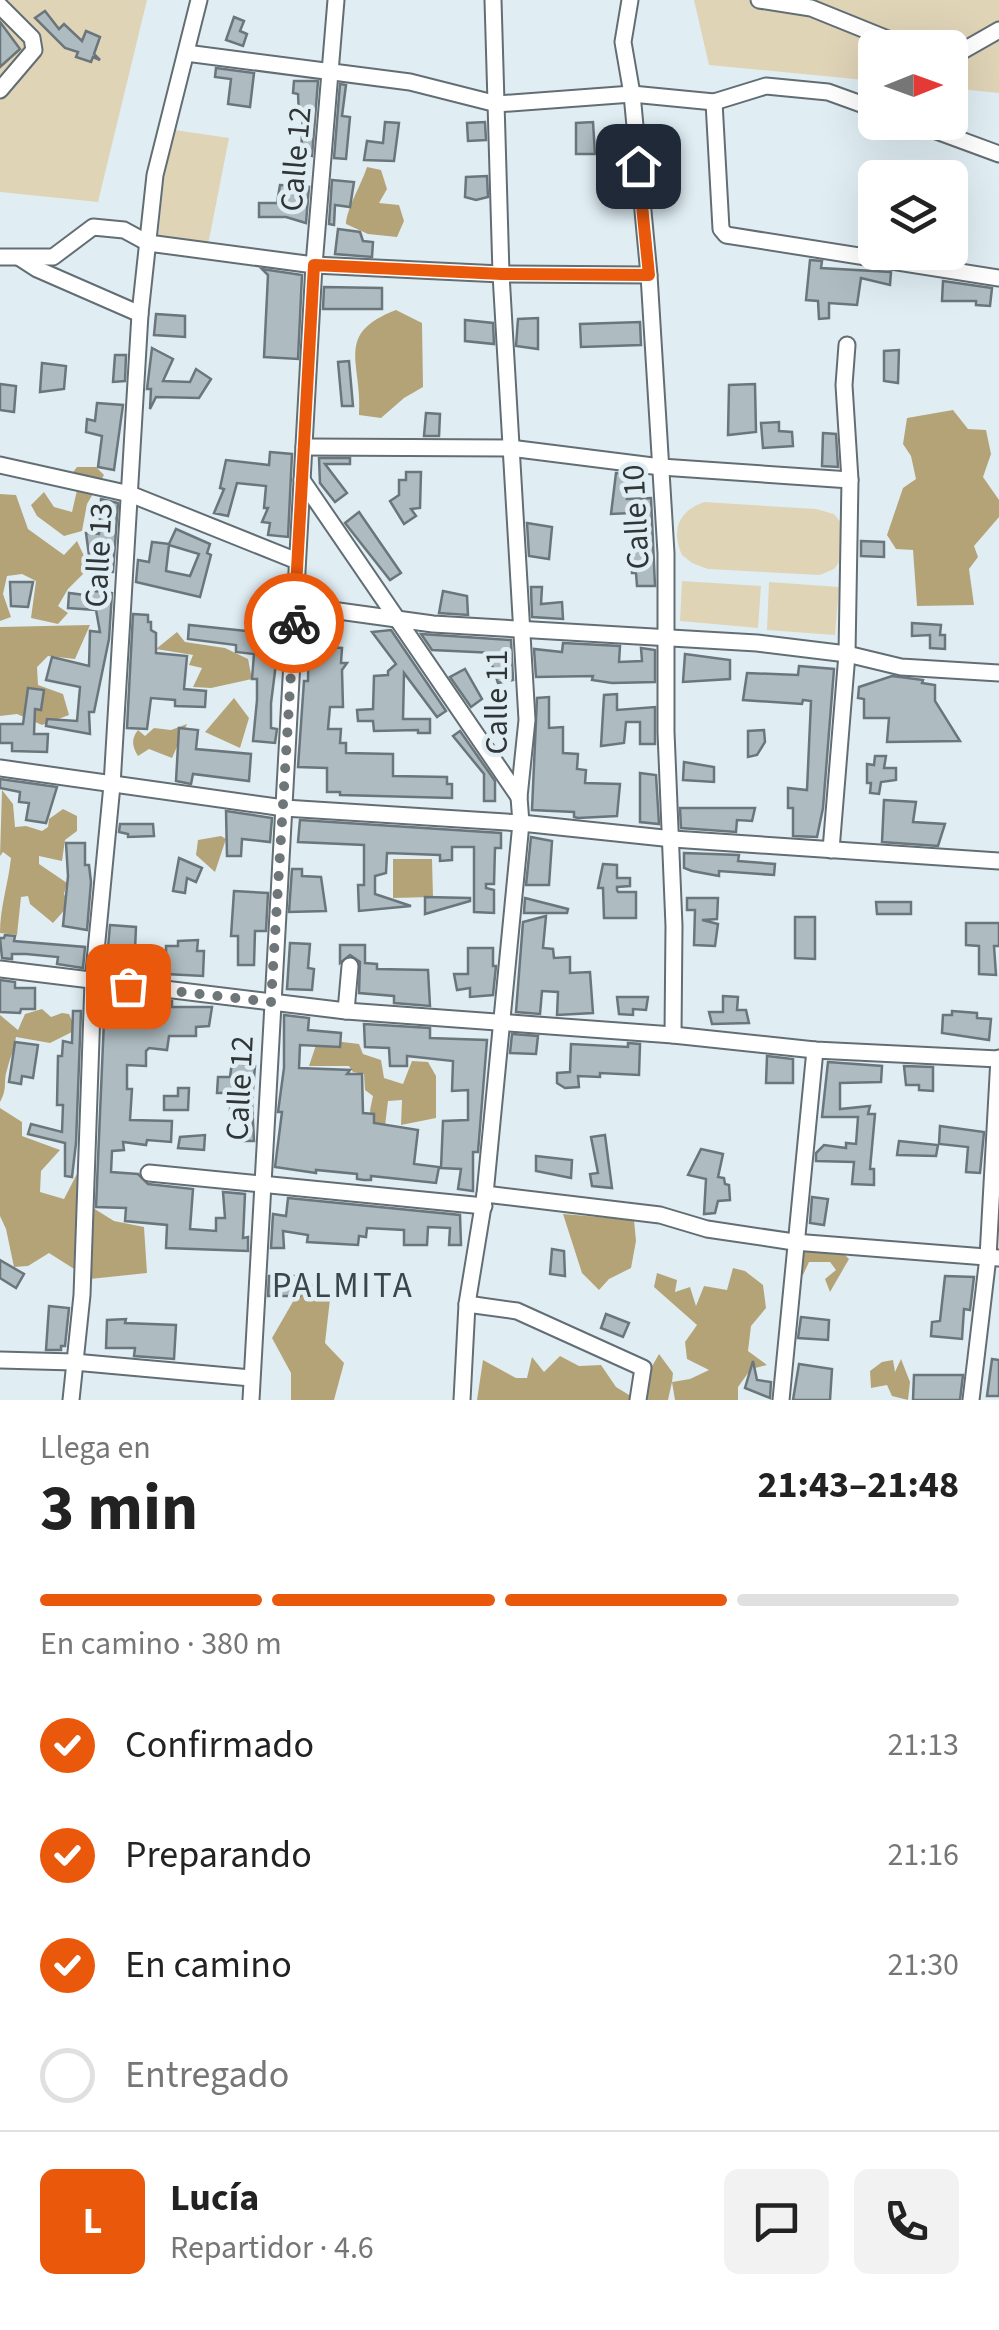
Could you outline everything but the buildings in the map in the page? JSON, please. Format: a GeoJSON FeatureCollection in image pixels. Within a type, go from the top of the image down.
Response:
{"type":"FeatureCollection","features":[{"type":"Feature","properties":{"kind":"street","name":"Calle 13"},"geometry":{"type":"LineString","coordinates":[[74,1362],[82,1294],[93,982],[112,785],[140,314],[155,175],[199,0]]}},
{"type":"Feature","properties":{"kind":"street","name":"Calle 12"},"geometry":{"type":"LineString","coordinates":[[251,1400],[296,561],[314,265],[336,0]]}},
{"type":"Feature","properties":{"kind":"street","name":"Calle 11"},"geometry":{"type":"LineString","coordinates":[[462,1400],[467,1304],[484,1200],[521,822],[518,797],[527,720],[510,448],[493,0]]}},
{"type":"Feature","properties":{"kind":"street","name":"Calle 10"},"geometry":{"type":"LineString","coordinates":[[630,0],[623,42],[632,94],[649,275],[661,467],[666,732],[673,840],[672,1034]]}},
{"type":"Feature","properties":{"kind":"street"},"geometry":{"type":"LineString","coordinates":[[759,0],[811,8],[865,30]]}},
{"type":"Feature","properties":{"kind":"street"},"geometry":{"type":"LineString","coordinates":[[0,6],[32,38],[34,50],[0,90]]}},
{"type":"Feature","properties":{"kind":"street"},"geometry":{"type":"LineString","coordinates":[[968,48],[998,30]]}},
{"type":"Feature","properties":{"kind":"street"},"geometry":{"type":"LineString","coordinates":[[186,54],[410,82],[497,104],[632,94],[714,102],[766,86],[828,92],[858,103]]}},
{"type":"Feature","properties":{"kind":"street"},"geometry":{"type":"LineString","coordinates":[[714,102],[721,230],[726,235],[999,278]]}},
{"type":"Feature","properties":{"kind":"street"},"geometry":{"type":"LineString","coordinates":[[961,140],[999,154]]}},
{"type":"Feature","properties":{"kind":"street"},"geometry":{"type":"LineString","coordinates":[[0,257],[53,257],[92,227],[124,230],[148,243],[314,265],[502,274],[649,275]]}},
{"type":"Feature","properties":{"kind":"street"},"geometry":{"type":"LineString","coordinates":[[20,258],[140,314]]}},
{"type":"Feature","properties":{"kind":"street"},"geometry":{"type":"LineString","coordinates":[[831,850],[847,654],[847,344]]}},
{"type":"Feature","properties":{"kind":"street"},"geometry":{"type":"LineString","coordinates":[[304,447],[510,448],[661,467],[850,480]]}},
{"type":"Feature","properties":{"kind":"street"},"geometry":{"type":"LineString","coordinates":[[0,465],[130,494],[296,561]]}},
{"type":"Feature","properties":{"kind":"street"},"geometry":{"type":"LineString","coordinates":[[302,480],[518,797]]}},
{"type":"Feature","properties":{"kind":"street"},"geometry":{"type":"LineString","coordinates":[[295,605],[395,619],[523,630],[757,644],[847,654],[902,668],[999,673]]}},
{"type":"Feature","properties":{"kind":"street"},"geometry":{"type":"LineString","coordinates":[[0,768],[284,808],[521,822],[673,840],[999,861]]}},
{"type":"Feature","properties":{"kind":"street"},"geometry":{"type":"LineString","coordinates":[[346,1010],[350,966]]}},
{"type":"Feature","properties":{"kind":"street"},"geometry":{"type":"LineString","coordinates":[[0,970],[346,1010],[672,1034],[815,1050],[999,1058],[993,1258],[971,1400]]}},
{"type":"Feature","properties":{"kind":"street"},"geometry":{"type":"LineString","coordinates":[[781,1400],[815,1050]]}},
{"type":"Feature","properties":{"kind":"street"},"geometry":{"type":"LineString","coordinates":[[149,1173],[660,1215],[707,1230],[794,1242],[993,1258]]}},
{"type":"Feature","properties":{"kind":"street"},"geometry":{"type":"LineString","coordinates":[[467,1304],[518,1311],[643,1368],[638,1400]]}},
{"type":"Feature","properties":{"kind":"street"},"geometry":{"type":"LineString","coordinates":[[0,1360],[74,1362],[251,1378]]}},
{"type":"Feature","properties":{"kind":"street"},"geometry":{"type":"LineString","coordinates":[[71,1400],[74,1362]]}},
{"type":"Feature","properties":{"kind":"shaded area"},"geometry":{"type":"Polygon","coordinates":[[[0,0],[147,0],[98,202],[0,192],[0,0]]]}},
{"type":"Feature","properties":{"kind":"shaded area"},"geometry":{"type":"Polygon","coordinates":[[[694,0],[999,0],[999,93],[968,90],[968,30],[858,30],[858,79],[709,65],[694,0]]]}},
{"type":"Feature","properties":{"kind":"shaded area"},"geometry":{"type":"Polygon","coordinates":[[[168,129],[229,138],[207,250],[158,238],[168,129]]]}},
{"type":"Feature","properties":{"kind":"shaded area"},"geometry":{"type":"Polygon","coordinates":[[[367,167],[381,170],[387,189],[379,203],[399,205],[404,221],[397,237],[368,234],[346,224],[367,167]]]}},
{"type":"Feature","properties":{"kind":"shaded area"},"geometry":{"type":"Polygon","coordinates":[[[396,310],[422,323],[423,387],[381,418],[359,415],[355,352],[358,340],[376,319],[396,310]]]}},
{"type":"Feature","properties":{"kind":"shaded area"},"geometry":{"type":"Polygon","coordinates":[[[953,410],[968,429],[986,430],[991,454],[983,477],[999,500],[999,517],[974,546],[978,557],[969,569],[974,605],[917,606],[913,550],[896,549],[887,535],[903,488],[916,479],[911,456],[903,444],[907,418],[953,410]]]}},
{"type":"Feature","properties":{"kind":"shaded area"},"geometry":{"type":"Polygon","coordinates":[[[77,467],[96,467],[104,475],[87,504],[82,531],[64,536],[37,516],[31,505],[44,492],[54,507],[72,512],[78,486],[70,476],[77,467]]]}},
{"type":"Feature","properties":{"kind":"shaded area"},"geometry":{"type":"Polygon","coordinates":[[[0,494],[16,495],[28,529],[64,555],[77,541],[85,558],[84,573],[58,606],[68,613],[58,624],[31,618],[36,581],[22,574],[7,576],[3,594],[11,617],[0,621],[0,494]]]}},
{"type":"Feature","properties":{"kind":"shaded area"},"geometry":{"type":"Polygon","coordinates":[[[704,502],[816,509],[834,514],[842,524],[842,559],[834,569],[820,575],[708,569],[692,563],[682,555],[677,530],[683,516],[704,502]]]}},
{"type":"Feature","properties":{"kind":"shaded area"},"geometry":{"type":"Polygon","coordinates":[[[682,581],[761,586],[758,628],[680,621],[682,581]]]}},
{"type":"Feature","properties":{"kind":"shaded area"},"geometry":{"type":"Polygon","coordinates":[[[769,582],[839,587],[835,635],[767,630],[769,582]]]}},
{"type":"Feature","properties":{"kind":"shaded area"},"geometry":{"type":"Polygon","coordinates":[[[90,625],[75,659],[48,656],[37,667],[38,685],[63,694],[69,715],[42,725],[17,714],[0,716],[0,627],[90,625]]]}},
{"type":"Feature","properties":{"kind":"shaded area"},"geometry":{"type":"Polygon","coordinates":[[[177,632],[185,642],[225,648],[248,659],[252,679],[211,688],[193,687],[202,668],[189,665],[193,655],[156,649],[177,632]]]}},
{"type":"Feature","properties":{"kind":"shaded area"},"geometry":{"type":"Polygon","coordinates":[[[234,698],[249,718],[240,748],[205,732],[234,698]]]}},
{"type":"Feature","properties":{"kind":"shaded area"},"geometry":{"type":"Polygon","coordinates":[[[187,724],[172,758],[149,749],[138,756],[134,749],[138,730],[145,736],[154,728],[171,730],[187,724]]]}},
{"type":"Feature","properties":{"kind":"shaded area"},"geometry":{"type":"Polygon","coordinates":[[[2,790],[13,804],[15,827],[42,831],[48,827],[49,819],[63,809],[77,816],[77,831],[65,840],[62,861],[39,856],[39,864],[67,883],[64,894],[69,905],[53,923],[30,904],[28,896],[21,897],[17,935],[0,933],[11,858],[3,852],[0,856],[2,790]]]}},
{"type":"Feature","properties":{"kind":"shaded area"},"geometry":{"type":"Polygon","coordinates":[[[221,836],[226,839],[215,872],[196,855],[198,840],[221,836]]]}},
{"type":"Feature","properties":{"kind":"shaded area"},"geometry":{"type":"Polygon","coordinates":[[[393,859],[432,859],[433,897],[393,898],[393,859]]]}},
{"type":"Feature","properties":{"kind":"shaded area"},"geometry":{"type":"Polygon","coordinates":[[[42,1009],[51,1017],[69,1014],[76,1030],[50,1043],[16,1037],[0,1102],[0,1015],[18,1030],[25,1014],[42,1009]]]}},
{"type":"Feature","properties":{"kind":"shaded area"},"geometry":{"type":"Polygon","coordinates":[[[318,1039],[359,1044],[363,1054],[381,1060],[384,1078],[403,1084],[412,1061],[428,1062],[436,1076],[436,1118],[401,1125],[402,1100],[388,1101],[385,1126],[374,1136],[370,1110],[373,1096],[365,1090],[364,1074],[353,1072],[349,1066],[309,1066],[318,1039]]]}},
{"type":"Feature","properties":{"kind":"shaded area"},"geometry":{"type":"Polygon","coordinates":[[[0,1108],[22,1122],[22,1136],[60,1150],[41,1171],[40,1192],[64,1199],[80,1168],[85,1203],[114,1221],[144,1227],[147,1273],[90,1279],[49,1253],[28,1266],[14,1267],[0,1216],[0,1108]]]}},
{"type":"Feature","properties":{"kind":"shaded area"},"geometry":{"type":"Polygon","coordinates":[[[563,1214],[634,1220],[636,1241],[631,1268],[609,1279],[599,1290],[582,1273],[563,1214]]]}},
{"type":"Feature","properties":{"kind":"shaded area"},"geometry":{"type":"Polygon","coordinates":[[[803,1250],[843,1253],[849,1259],[830,1292],[825,1279],[836,1270],[830,1262],[809,1262],[803,1275],[799,1273],[803,1250]]]}},
{"type":"Feature","properties":{"kind":"shaded area"},"geometry":{"type":"Polygon","coordinates":[[[733,1268],[745,1271],[763,1285],[766,1308],[751,1326],[748,1351],[767,1365],[751,1369],[738,1387],[738,1400],[675,1400],[672,1382],[709,1370],[687,1359],[685,1342],[697,1325],[654,1287],[657,1273],[677,1280],[675,1292],[690,1287],[696,1306],[704,1286],[727,1290],[733,1268]]]}},
{"type":"Feature","properties":{"kind":"shaded area"},"geometry":{"type":"Polygon","coordinates":[[[306,1279],[330,1299],[325,1343],[344,1363],[334,1400],[291,1400],[291,1373],[272,1338],[306,1279]]]}},
{"type":"Feature","properties":{"kind":"shaded area"},"geometry":{"type":"Polygon","coordinates":[[[659,1354],[673,1373],[668,1400],[477,1400],[483,1360],[516,1378],[527,1378],[532,1357],[544,1372],[560,1356],[579,1366],[601,1365],[616,1387],[634,1398],[659,1354]]]}},
{"type":"Feature","properties":{"kind":"shaded area"},"geometry":{"type":"Polygon","coordinates":[[[901,1359],[910,1382],[908,1400],[892,1396],[887,1385],[871,1388],[870,1371],[893,1360],[895,1372],[901,1359]]]}},
{"type":"Feature","properties":{"kind":"way so far"},"geometry":{"type":"LineString","coordinates":[[128,986],[271,1002],[294,623]]}},
{"type":"Feature","properties":{"kind":"district","name":"PALMITA"},"geometry":{"type":"Point","coordinates":[343,1285]}},
{"type":"Feature","properties":{"kind":"route"},"geometry":{"type":"LineString","coordinates":[[294,623],[314,265],[502,274],[649,275],[638,166]]}}]}
